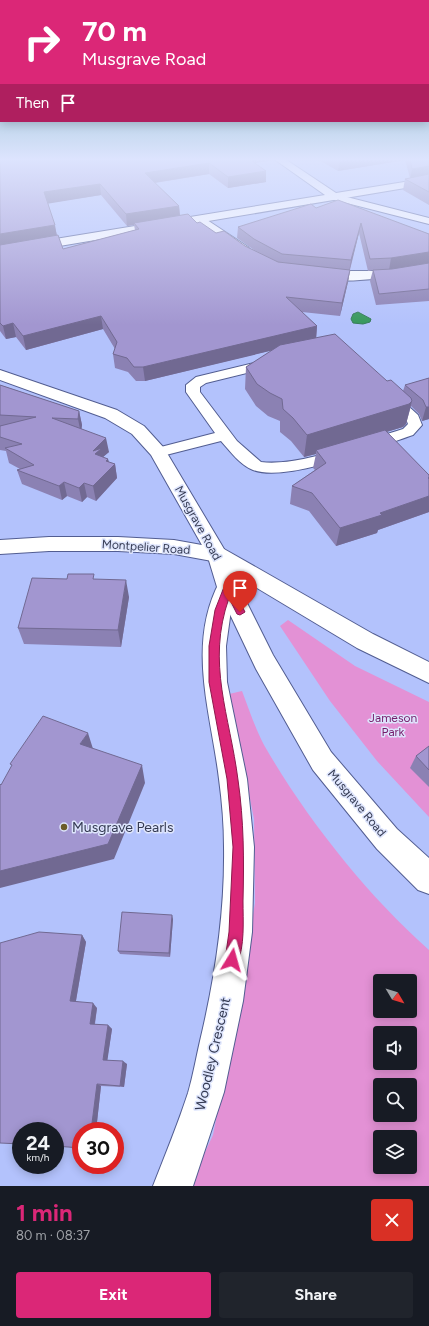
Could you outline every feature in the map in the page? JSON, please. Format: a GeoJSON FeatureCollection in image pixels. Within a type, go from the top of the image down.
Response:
{"type":"FeatureCollection","features":[{"type":"Feature","properties":{"kind":"street"},"geometry":{"type":"LineString","coordinates":[[0,252],[229,214]]}},
{"type":"Feature","properties":{"kind":"street"},"geometry":{"type":"LineString","coordinates":[[403,214],[429,221]]}},
{"type":"Feature","properties":{"kind":"street"},"geometry":{"type":"LineString","coordinates":[[201,219],[255,257]]}},
{"type":"Feature","properties":{"kind":"street"},"geometry":{"type":"LineString","coordinates":[[307,274],[349,277],[389,275],[429,268]]}},
{"type":"Feature","properties":{"kind":"street","name":"Musgrave Road"},"geometry":{"type":"LineString","coordinates":[[0,375],[112,414],[138,430],[158,452],[217,554],[228,587],[264,662],[322,761],[388,839],[429,879]]}},
{"type":"Feature","properties":{"kind":"street","name":"Montpelier Road"},"geometry":{"type":"LineString","coordinates":[[0,547],[49,544],[118,544],[174,547],[217,554],[364,641],[429,673]]}},
{"type":"Feature","properties":{"kind":"street","name":"Woodley Crescent"},"geometry":{"type":"LineString","coordinates":[[173,1186],[206,1092],[226,1001],[236,932],[239,847],[233,779],[214,682],[214,646],[220,610],[228,587]]}},
{"type":"Feature","properties":{"kind":"lane"},"geometry":{"type":"LineString","coordinates":[[329,349],[342,352],[414,418],[415,425],[408,432],[282,468],[268,469],[251,463],[239,452],[226,435],[199,402],[194,392],[193,385],[201,380],[329,349]]}},
{"type":"Feature","properties":{"kind":"lane"},"geometry":{"type":"LineString","coordinates":[[158,452],[226,435]]}},
{"type":"Feature","properties":{"kind":"green space","name":"Jameson Park"},"geometry":{"type":"Polygon","coordinates":[[[288,620],[355,666],[429,702],[429,817],[377,761],[330,701],[280,626],[288,620]]]}},
{"type":"Feature","properties":{"kind":"green space"},"geometry":{"type":"Polygon","coordinates":[[[242,691],[264,745],[318,827],[360,880],[429,950],[429,1186],[189,1186],[213,1135],[236,1017],[255,903],[254,819],[229,694],[242,691]]]}},
{"type":"Feature","properties":{"kind":"shaded area"},"geometry":{"type":"Polygon","coordinates":[[[358,312],[371,319],[370,322],[363,324],[353,323],[351,319],[353,314],[358,312]]]}},
{"type":"Feature","properties":{"kind":"building"},"geometry":{"type":"Polygon","coordinates":[[[0,214],[51,214],[55,225],[0,234],[0,214]]]}},
{"type":"Feature","properties":{"kind":"building"},"geometry":{"type":"Polygon","coordinates":[[[188,214],[197,223],[200,222],[216,233],[224,231],[245,246],[278,262],[350,270],[342,303],[286,297],[317,326],[143,367],[134,367],[127,358],[113,354],[117,342],[101,316],[23,336],[13,323],[3,326],[0,323],[0,245],[58,235],[63,249],[139,229],[134,223],[188,214]]]}},
{"type":"Feature","properties":{"kind":"building"},"geometry":{"type":"Polygon","coordinates":[[[278,214],[376,214],[429,234],[429,252],[391,258],[370,259],[361,223],[351,260],[282,254],[254,239],[238,227],[278,214]]]}},
{"type":"Feature","properties":{"kind":"building"},"geometry":{"type":"Polygon","coordinates":[[[429,263],[429,289],[379,294],[373,270],[392,269],[429,263]]]}},
{"type":"Feature","properties":{"kind":"building"},"geometry":{"type":"Polygon","coordinates":[[[335,334],[387,381],[391,380],[411,398],[412,401],[409,404],[307,435],[293,418],[283,409],[282,399],[257,384],[246,367],[280,345],[335,334]]]}},
{"type":"Feature","properties":{"kind":"building"},"geometry":{"type":"Polygon","coordinates":[[[429,378],[429,407],[426,407],[423,400],[405,385],[429,378]]]}},
{"type":"Feature","properties":{"kind":"building"},"geometry":{"type":"Polygon","coordinates":[[[0,385],[79,411],[78,419],[52,418],[106,438],[93,451],[102,448],[95,454],[108,459],[106,461],[115,464],[93,486],[84,483],[79,488],[64,482],[59,486],[17,470],[34,465],[5,448],[22,444],[0,437],[0,426],[36,417],[0,415],[0,385]]]}},
{"type":"Feature","properties":{"kind":"building"},"geometry":{"type":"Polygon","coordinates":[[[385,430],[429,475],[429,496],[380,513],[382,515],[340,528],[312,493],[292,486],[326,463],[316,450],[385,430]]]}},
{"type":"Feature","properties":{"kind":"building"},"geometry":{"type":"Polygon","coordinates":[[[68,574],[94,574],[93,579],[126,580],[118,630],[18,628],[32,578],[67,579],[68,574]]]}},
{"type":"Feature","properties":{"kind":"building","name":"Musgrave Pearls"},"geometry":{"type":"Polygon","coordinates":[[[43,716],[88,733],[80,744],[142,765],[108,844],[0,871],[0,784],[1,785],[12,765],[10,764],[43,716]]]}},
{"type":"Feature","properties":{"kind":"building"},"geometry":{"type":"Polygon","coordinates":[[[429,746],[429,770],[416,756],[429,746]]]}},
{"type":"Feature","properties":{"kind":"building"},"geometry":{"type":"Polygon","coordinates":[[[122,912],[172,915],[169,953],[118,951],[122,912]]]}},
{"type":"Feature","properties":{"kind":"building"},"geometry":{"type":"Polygon","coordinates":[[[39,932],[82,935],[70,1001],[93,1003],[90,1024],[108,1025],[103,1060],[123,1061],[120,1086],[97,1084],[92,1122],[72,1122],[72,1147],[64,1147],[64,1122],[12,1122],[12,1144],[0,1143],[0,943],[39,932]]]}},
{"type":"Feature","properties":{"kind":"place","name":"Musgrave Pearls"},"geometry":{"type":"Point","coordinates":[64,827]}},
{"type":"Feature","properties":{"kind":"route"},"geometry":{"type":"LineString","coordinates":[[232,960],[236,932],[239,847],[233,779],[214,682],[214,646],[220,610],[228,587],[240,612]]}}]}
